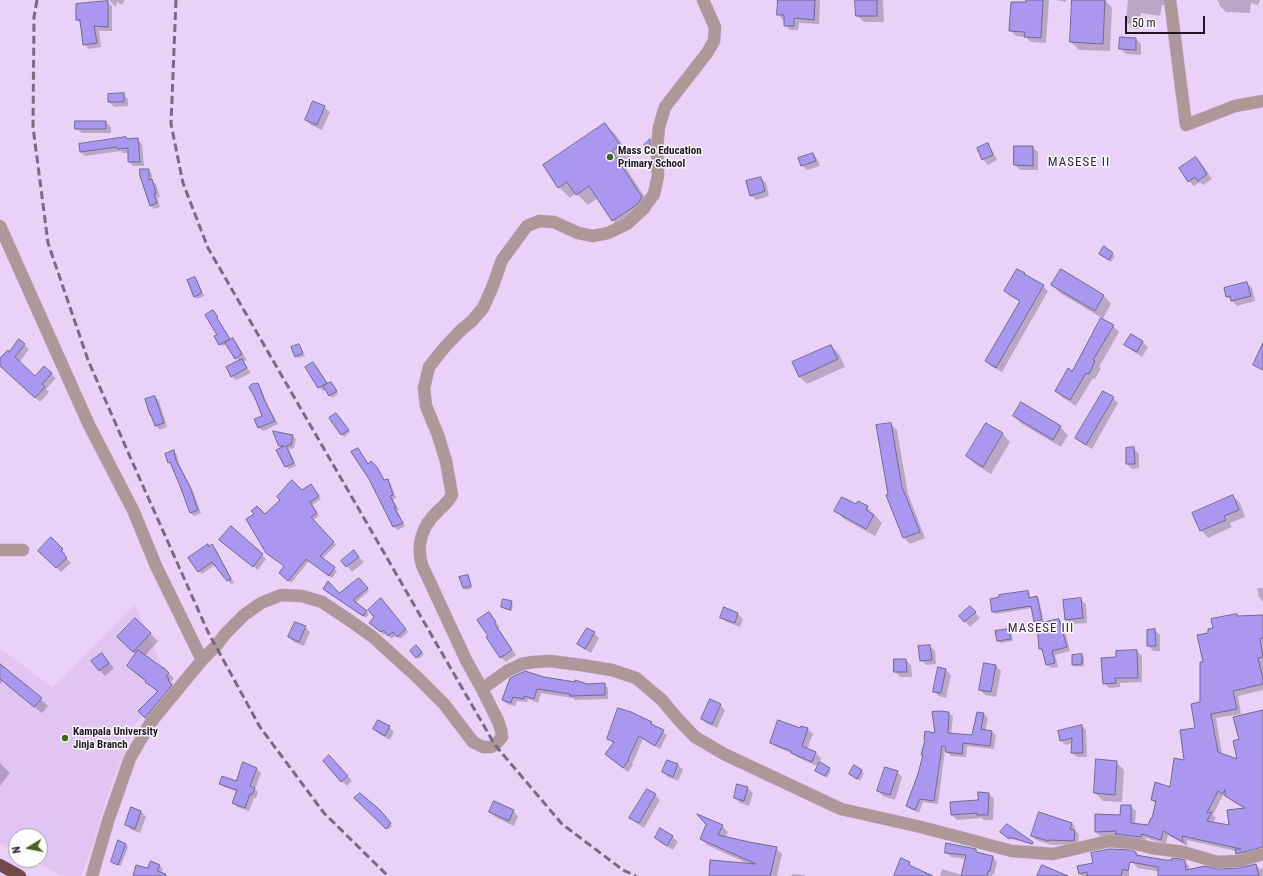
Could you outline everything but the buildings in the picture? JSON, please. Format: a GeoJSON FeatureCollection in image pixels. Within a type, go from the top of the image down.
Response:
{"type":"FeatureCollection","features":[{"type":"Feature","properties":{"kind":"highway"},"geometry":{"type":"LineString","coordinates":[[0,866],[20,876]]}},
{"type":"Feature","properties":{"kind":"street"},"geometry":{"type":"LineString","coordinates":[[92,876],[108,821],[130,758],[151,722],[202,660],[244,615],[261,603],[281,595],[302,596],[322,602],[373,637],[444,704],[473,742],[483,747],[491,747],[501,740],[502,734],[498,721],[466,660],[422,565],[419,555],[419,542],[426,525],[437,511],[447,504],[452,495],[446,462],[438,435],[426,406],[424,388],[429,367],[444,348],[483,308],[502,260],[528,226],[538,221],[554,222],[578,233],[593,236],[608,233],[627,224],[644,209],[654,194],[657,182],[659,127],[665,107],[707,53],[714,41],[715,27],[703,0]]}},
{"type":"Feature","properties":{"kind":"street"},"geometry":{"type":"LineString","coordinates":[[1170,0],[1186,125],[1235,106],[1263,101]]}},
{"type":"Feature","properties":{"kind":"street"},"geometry":{"type":"LineString","coordinates":[[0,226],[89,425],[133,510],[156,566],[202,660]]}},
{"type":"Feature","properties":{"kind":"street"},"geometry":{"type":"LineString","coordinates":[[0,550],[23,550]]}},
{"type":"Feature","properties":{"kind":"street"},"geometry":{"type":"LineString","coordinates":[[482,689],[507,671],[522,664],[533,662],[581,665],[612,670],[636,678],[662,700],[695,737],[724,754],[842,809],[921,827],[1012,851],[1052,854],[1109,841],[1132,843],[1152,848],[1183,852],[1217,862],[1238,861],[1263,854]]}},
{"type":"Feature","properties":{"kind":"shaded area","name":"Kampala University Jinja Branch"},"geometry":{"type":"Polygon","coordinates":[[[135,604],[171,686],[136,723],[107,796],[93,845],[81,876],[63,876],[48,868],[48,828],[8,828],[8,848],[0,843],[0,648],[53,688],[135,604]]]}},
{"type":"Feature","properties":{"kind":"railway"},"geometry":{"type":"LineString","coordinates":[[37,0],[34,17],[33,127],[48,243],[88,360],[208,632],[260,727],[324,813],[388,876]]}},
{"type":"Feature","properties":{"kind":"railway"},"geometry":{"type":"LineString","coordinates":[[176,0],[171,124],[183,183],[208,248],[495,745],[562,824],[623,870],[636,876]]}},
{"type":"Feature","properties":{"kind":"place","name":"Mass Co Education Primary School"},"geometry":{"type":"Point","coordinates":[610,157]}},
{"type":"Feature","properties":{"kind":"place","name":"Kampala University Jinja Branch"},"geometry":{"type":"Point","coordinates":[65,738]}},
{"type":"Feature","properties":{"kind":"district","name":"MASESE II"},"geometry":{"type":"Point","coordinates":[1079,163]}},
{"type":"Feature","properties":{"kind":"district","name":"MASESE III"},"geometry":{"type":"Point","coordinates":[1041,629]}}]}
